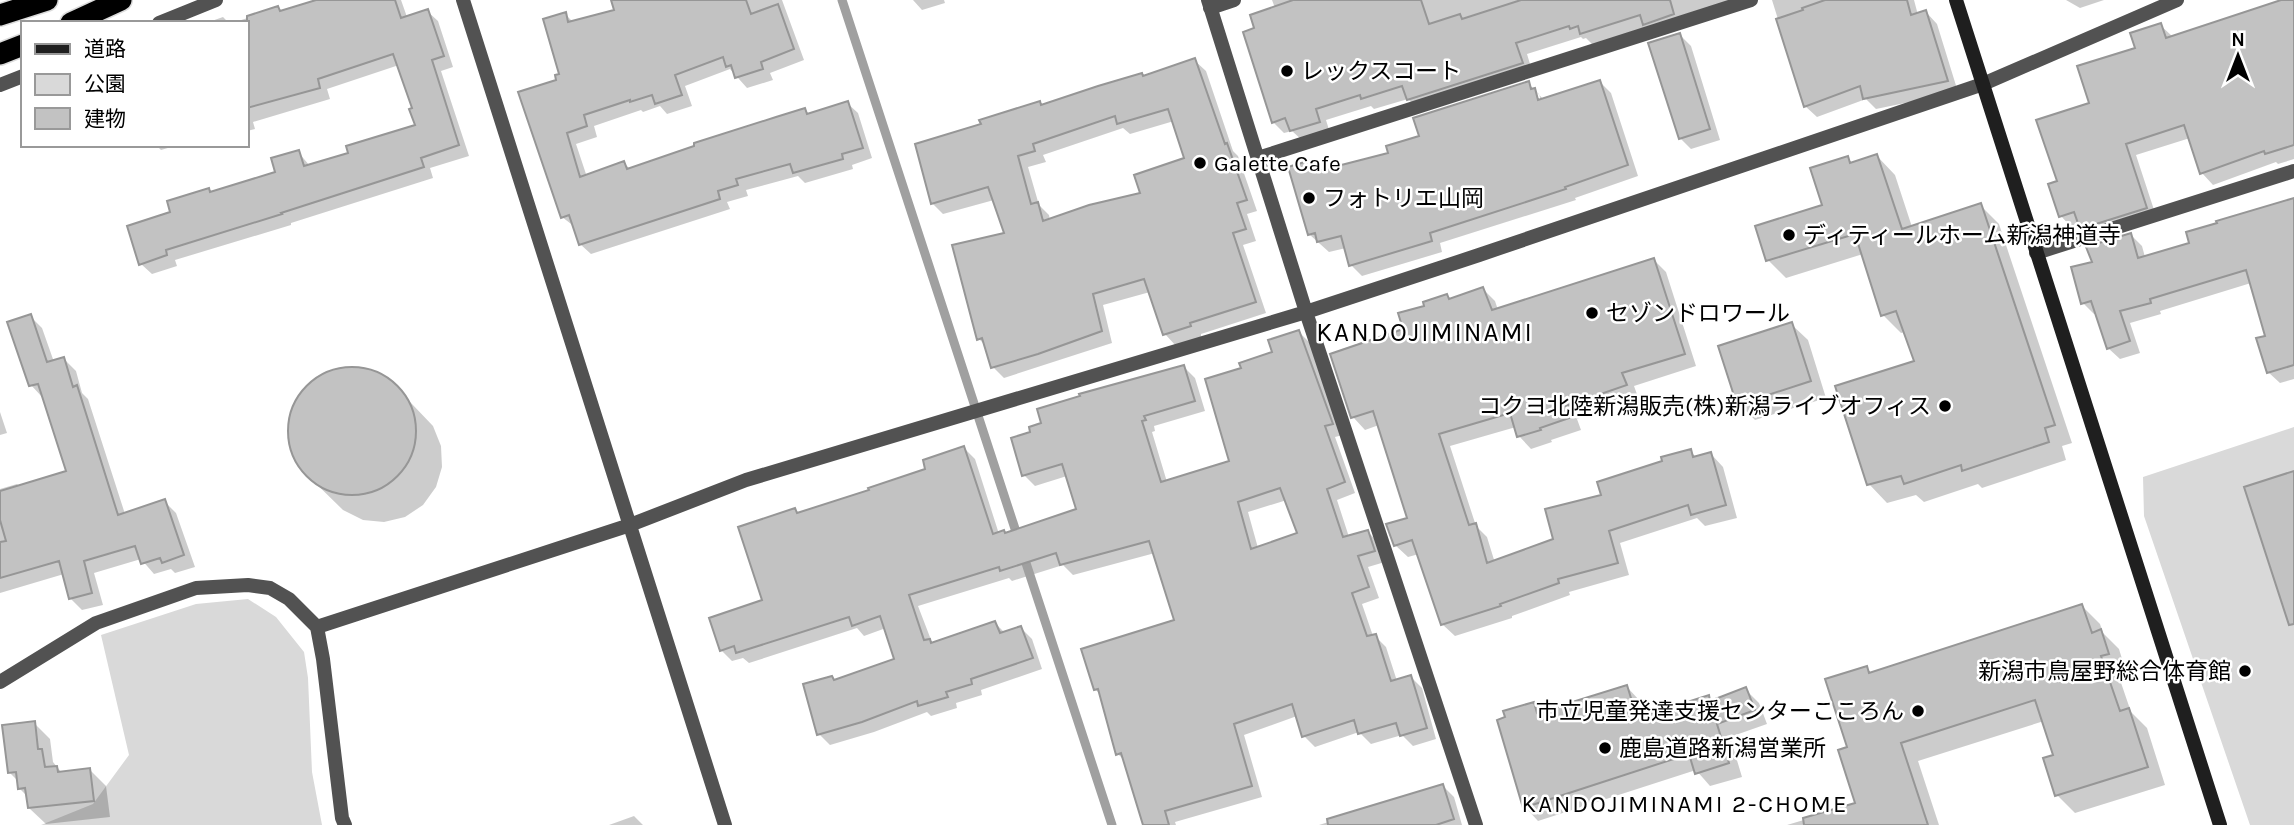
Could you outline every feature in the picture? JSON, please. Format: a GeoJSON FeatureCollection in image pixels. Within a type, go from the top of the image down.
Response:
{"type":"FeatureCollection","features":[{"type":"Feature","properties":{"kind":"highway"},"geometry":{"type":"LineString","coordinates":[[0,15],[47,0]]}},
{"type":"Feature","properties":{"kind":"highway"},"geometry":{"type":"LineString","coordinates":[[75,21],[121,0]]}},
{"type":"Feature","properties":{"kind":"highway"},"geometry":{"type":"LineString","coordinates":[[0,54],[21,46]]}},
{"type":"Feature","properties":{"kind":"street"},"geometry":{"type":"LineString","coordinates":[[164,21],[216,0]]}},
{"type":"Feature","properties":{"kind":"street"},"geometry":{"type":"LineString","coordinates":[[463,0],[725,825]]}},
{"type":"Feature","properties":{"kind":"street"},"geometry":{"type":"LineString","coordinates":[[1234,0],[1209,4],[1306,312],[1476,825]]}},
{"type":"Feature","properties":{"kind":"street"},"geometry":{"type":"LineString","coordinates":[[1258,158],[1751,0]]}},
{"type":"Feature","properties":{"kind":"street"},"geometry":{"type":"LineString","coordinates":[[1956,0],[2220,825]]}},
{"type":"Feature","properties":{"kind":"street"},"geometry":{"type":"LineString","coordinates":[[317,627],[630,525],[747,480],[1306,312],[1983,84],[2177,0]]}},
{"type":"Feature","properties":{"kind":"street"},"geometry":{"type":"LineString","coordinates":[[0,85],[21,77]]}},
{"type":"Feature","properties":{"kind":"street"},"geometry":{"type":"LineString","coordinates":[[2036,253],[2294,171]]}},
{"type":"Feature","properties":{"kind":"street"},"geometry":{"type":"LineString","coordinates":[[0,682],[96,623],[196,588],[248,585],[270,588],[289,599],[317,627],[345,825]]}},
{"type":"Feature","properties":{"kind":"green space","name":"新潟市鳥屋野総合体育館"},"geometry":{"type":"Polygon","coordinates":[[[2294,427],[2294,825],[2250,825],[2144,516],[2143,477],[2294,427]]]}},
{"type":"Feature","properties":{"kind":"green space"},"geometry":{"type":"Polygon","coordinates":[[[248,599],[276,617],[304,652],[308,678],[312,772],[322,825],[41,825],[93,804],[129,755],[101,635],[196,604],[248,599]]]}},
{"type":"Feature","properties":{"kind":"building"},"geometry":{"type":"Polygon","coordinates":[[[316,0],[395,0],[401,18],[428,9],[444,56],[432,60],[459,145],[421,158],[424,167],[166,250],[167,255],[139,265],[127,226],[170,212],[167,201],[209,188],[210,192],[275,172],[271,158],[299,150],[304,166],[348,153],[346,146],[415,125],[409,109],[412,108],[393,54],[318,79],[320,88],[248,108],[247,16],[278,6],[280,11],[316,0]]]}},
{"type":"Feature","properties":{"kind":"building"},"geometry":{"type":"Polygon","coordinates":[[[611,0],[746,0],[751,14],[778,4],[794,49],[761,62],[763,69],[735,78],[731,65],[726,67],[723,57],[675,75],[682,95],[655,104],[652,95],[584,115],[587,126],[567,133],[580,177],[624,161],[627,169],[694,146],[694,143],[805,108],[807,114],[848,101],[863,148],[842,154],[843,159],[793,173],[790,164],[736,179],[738,185],[718,191],[720,199],[579,245],[569,215],[561,218],[518,92],[556,80],[555,75],[559,74],[543,19],[566,12],[568,22],[614,10],[611,0]]]}},
{"type":"Feature","properties":{"kind":"building"},"geometry":{"type":"Polygon","coordinates":[[[1293,0],[1421,0],[1429,24],[1460,14],[1462,19],[1521,0],[1670,0],[1674,14],[1643,25],[1640,15],[1580,34],[1578,26],[1570,29],[1569,26],[1516,43],[1523,63],[1407,100],[1402,86],[1361,99],[1360,95],[1316,109],[1320,122],[1290,131],[1285,118],[1272,123],[1243,32],[1254,28],[1250,15],[1293,0]]]}},
{"type":"Feature","properties":{"kind":"building"},"geometry":{"type":"Polygon","coordinates":[[[1825,0],[1907,0],[1911,15],[1926,10],[1948,81],[1863,99],[1860,86],[1804,107],[1776,19],[1825,0]]]}},
{"type":"Feature","properties":{"kind":"building"},"geometry":{"type":"Polygon","coordinates":[[[2281,0],[2294,0],[2294,145],[2265,154],[2264,151],[2200,174],[2184,125],[2126,144],[2147,208],[2080,229],[2074,212],[2059,217],[2048,184],[2057,181],[2036,120],[2089,103],[2077,66],[2135,48],[2130,33],[2161,23],[2166,38],[2281,0]]]}},
{"type":"Feature","properties":{"kind":"building"},"geometry":{"type":"Polygon","coordinates":[[[1680,33],[1710,129],[1679,139],[1648,43],[1680,33]]]}},
{"type":"Feature","properties":{"kind":"building"},"geometry":{"type":"Polygon","coordinates":[[[1195,58],[1247,200],[1237,203],[1246,229],[1233,233],[1256,302],[1190,323],[1191,326],[1163,335],[1144,279],[1093,294],[1102,331],[991,368],[982,338],[977,340],[952,245],[1004,233],[988,187],[931,204],[915,144],[981,124],[979,120],[1040,101],[1041,105],[1142,73],[1143,76],[1195,58]],[[1168,109],[1117,124],[1115,116],[1033,144],[1035,151],[1018,156],[1031,204],[1038,202],[1043,221],[1089,205],[1140,193],[1134,175],[1184,158],[1168,109]]]}},
{"type":"Feature","properties":{"kind":"building"},"geometry":{"type":"Polygon","coordinates":[[[1600,80],[1628,165],[1565,187],[1566,189],[1430,233],[1432,241],[1349,266],[1341,236],[1317,242],[1315,233],[1308,235],[1288,167],[1311,160],[1314,172],[1388,153],[1386,146],[1419,136],[1413,118],[1529,81],[1531,89],[1535,88],[1538,100],[1600,80]]]}},
{"type":"Feature","properties":{"kind":"building"},"geometry":{"type":"Polygon","coordinates":[[[1877,154],[1902,229],[1981,203],[2055,425],[2045,428],[2049,442],[1962,471],[1961,465],[1904,484],[1901,476],[1867,485],[1835,386],[1914,361],[1896,311],[1881,316],[1855,234],[1766,261],[1755,226],[1822,205],[1810,168],[1848,156],[1850,163],[1877,154]]]}},
{"type":"Feature","properties":{"kind":"building"},"geometry":{"type":"Polygon","coordinates":[[[2294,198],[2294,365],[2267,373],[2256,338],[2265,336],[2246,270],[2150,299],[2151,303],[2120,311],[2130,341],[2107,349],[2091,301],[2081,304],[2071,267],[2092,262],[2086,247],[2131,233],[2138,258],[2189,243],[2186,232],[2294,198]]]}},
{"type":"Feature","properties":{"kind":"building"},"geometry":{"type":"Polygon","coordinates":[[[1654,258],[1685,354],[1622,373],[1627,385],[1566,406],[1569,418],[1540,428],[1541,430],[1517,437],[1510,413],[1439,434],[1469,525],[1476,523],[1487,563],[1553,539],[1545,509],[1601,495],[1597,482],[1662,461],[1661,457],[1691,449],[1693,457],[1711,452],[1726,505],[1691,515],[1688,505],[1609,531],[1618,563],[1558,579],[1559,583],[1500,604],[1501,606],[1441,625],[1412,540],[1394,546],[1386,524],[1407,518],[1373,411],[1351,418],[1330,354],[1403,329],[1398,313],[1424,306],[1423,302],[1447,294],[1449,299],[1483,287],[1492,310],[1654,258]]]}},
{"type":"Feature","properties":{"kind":"building"},"geometry":{"type":"Polygon","coordinates":[[[31,314],[47,362],[64,357],[73,387],[77,385],[118,515],[165,499],[184,555],[162,563],[160,558],[141,564],[135,546],[84,561],[92,593],[69,599],[59,561],[0,578],[0,542],[6,541],[0,520],[0,491],[66,471],[38,384],[29,386],[7,322],[31,314]]]}},
{"type":"Feature","properties":{"kind":"building"},"geometry":{"type":"Polygon","coordinates":[[[1792,322],[1811,381],[1737,405],[1718,346],[1792,322]]]}},
{"type":"Feature","properties":{"kind":"building"},"geometry":{"type":"Polygon","coordinates":[[[1299,330],[1333,424],[1325,426],[1345,482],[1327,489],[1343,537],[1368,530],[1375,551],[1358,556],[1369,587],[1352,593],[1367,636],[1376,634],[1391,681],[1411,675],[1427,728],[1400,736],[1396,723],[1358,734],[1354,720],[1302,737],[1292,704],[1234,724],[1252,786],[1165,811],[1169,825],[1143,825],[1121,753],[1116,755],[1098,689],[1094,690],[1081,649],[1174,620],[1149,541],[1060,565],[1056,553],[1000,571],[999,567],[909,595],[924,640],[930,639],[931,643],[995,621],[1000,633],[1021,626],[1033,658],[971,679],[972,684],[946,692],[948,697],[918,706],[917,701],[862,722],[817,735],[803,684],[832,676],[834,680],[894,659],[880,616],[852,626],[849,617],[736,653],[734,646],[720,651],[709,618],[762,600],[738,527],[795,508],[797,513],[869,490],[868,488],[925,469],[923,460],[964,446],[993,534],[1004,530],[1005,533],[1076,509],[1062,464],[1022,476],[1011,438],[1030,432],[1029,427],[1041,423],[1037,409],[1080,396],[1079,394],[1184,365],[1195,401],[1144,416],[1146,420],[1142,421],[1161,482],[1229,461],[1205,379],[1241,368],[1239,363],[1272,352],[1268,340],[1299,330]],[[1280,488],[1238,502],[1251,549],[1297,533],[1280,488]]]}},
{"type":"Feature","properties":{"kind":"building"},"geometry":{"type":"Polygon","coordinates":[[[352,367],[377,372],[397,386],[411,406],[416,431],[411,456],[397,476],[377,490],[352,495],[327,490],[307,476],[293,456],[288,431],[293,406],[307,386],[327,372],[352,367]]]}},
{"type":"Feature","properties":{"kind":"building"},"geometry":{"type":"Polygon","coordinates":[[[2294,471],[2294,624],[2289,625],[2244,487],[2294,471]]]}},
{"type":"Feature","properties":{"kind":"building","name":"市立児童発達支援センターこころん"},"geometry":{"type":"Polygon","coordinates":[[[2082,604],[2092,633],[2101,629],[2109,654],[2101,656],[2120,711],[2129,708],[2148,767],[2055,796],[2043,758],[2053,755],[2035,700],[1901,743],[1928,825],[1804,825],[1803,818],[1855,803],[1838,750],[1847,747],[1825,679],[1867,666],[1869,673],[2082,604]]]}},
{"type":"Feature","properties":{"kind":"building"},"geometry":{"type":"Polygon","coordinates":[[[1627,685],[1637,718],[1709,695],[1710,701],[1746,687],[1755,710],[1717,724],[1729,763],[1695,774],[1689,754],[1523,808],[1497,720],[1505,717],[1503,711],[1534,702],[1537,713],[1627,685]]]}},
{"type":"Feature","properties":{"kind":"building"},"geometry":{"type":"Polygon","coordinates":[[[35,721],[38,749],[42,749],[45,767],[57,766],[58,772],[90,768],[94,801],[28,808],[25,788],[18,789],[16,772],[8,773],[2,725],[35,721]]]}},
{"type":"Feature","properties":{"kind":"building"},"geometry":{"type":"Polygon","coordinates":[[[1443,784],[1454,819],[1436,825],[1328,825],[1327,819],[1443,784]]]}},
{"type":"Feature","properties":{"kind":"waterway"},"geometry":{"type":"LineString","coordinates":[[842,0],[1019,541]]}},
{"type":"Feature","properties":{"kind":"waterway"},"geometry":{"type":"LineString","coordinates":[[1023,554],[1112,825]]}},
{"type":"Feature","properties":{"kind":"place","name":"レックスコート"},"geometry":{"type":"Point","coordinates":[1287,71]}},
{"type":"Feature","properties":{"kind":"place","name":"Galette Cafe"},"geometry":{"type":"Point","coordinates":[1200,163]}},
{"type":"Feature","properties":{"kind":"place","name":"フォトリエ山岡"},"geometry":{"type":"Point","coordinates":[1309,198]}},
{"type":"Feature","properties":{"kind":"place","name":"ディティールホーム新潟神道寺"},"geometry":{"type":"Point","coordinates":[1789,235]}},
{"type":"Feature","properties":{"kind":"place","name":"セゾンドロワール"},"geometry":{"type":"Point","coordinates":[1592,313]}},
{"type":"Feature","properties":{"kind":"place","name":"コクヨ北陸新潟販売(株)新潟ライブオフィス"},"geometry":{"type":"Point","coordinates":[1945,406]}},
{"type":"Feature","properties":{"kind":"place","name":"新潟市鳥屋野総合体育館"},"geometry":{"type":"Point","coordinates":[2245,671]}},
{"type":"Feature","properties":{"kind":"place","name":"市立児童発達支援センターこころん"},"geometry":{"type":"Point","coordinates":[1918,711]}},
{"type":"Feature","properties":{"kind":"place","name":"鹿島道路新潟営業所"},"geometry":{"type":"Point","coordinates":[1605,748]}},
{"type":"Feature","properties":{"kind":"district","name":"KANDOJIMINAMI"},"geometry":{"type":"Point","coordinates":[1425,332]}},
{"type":"Feature","properties":{"kind":"district","name":"KANDOJIMINAMI 2-CHOME"},"geometry":{"type":"Point","coordinates":[1685,804]}}]}
